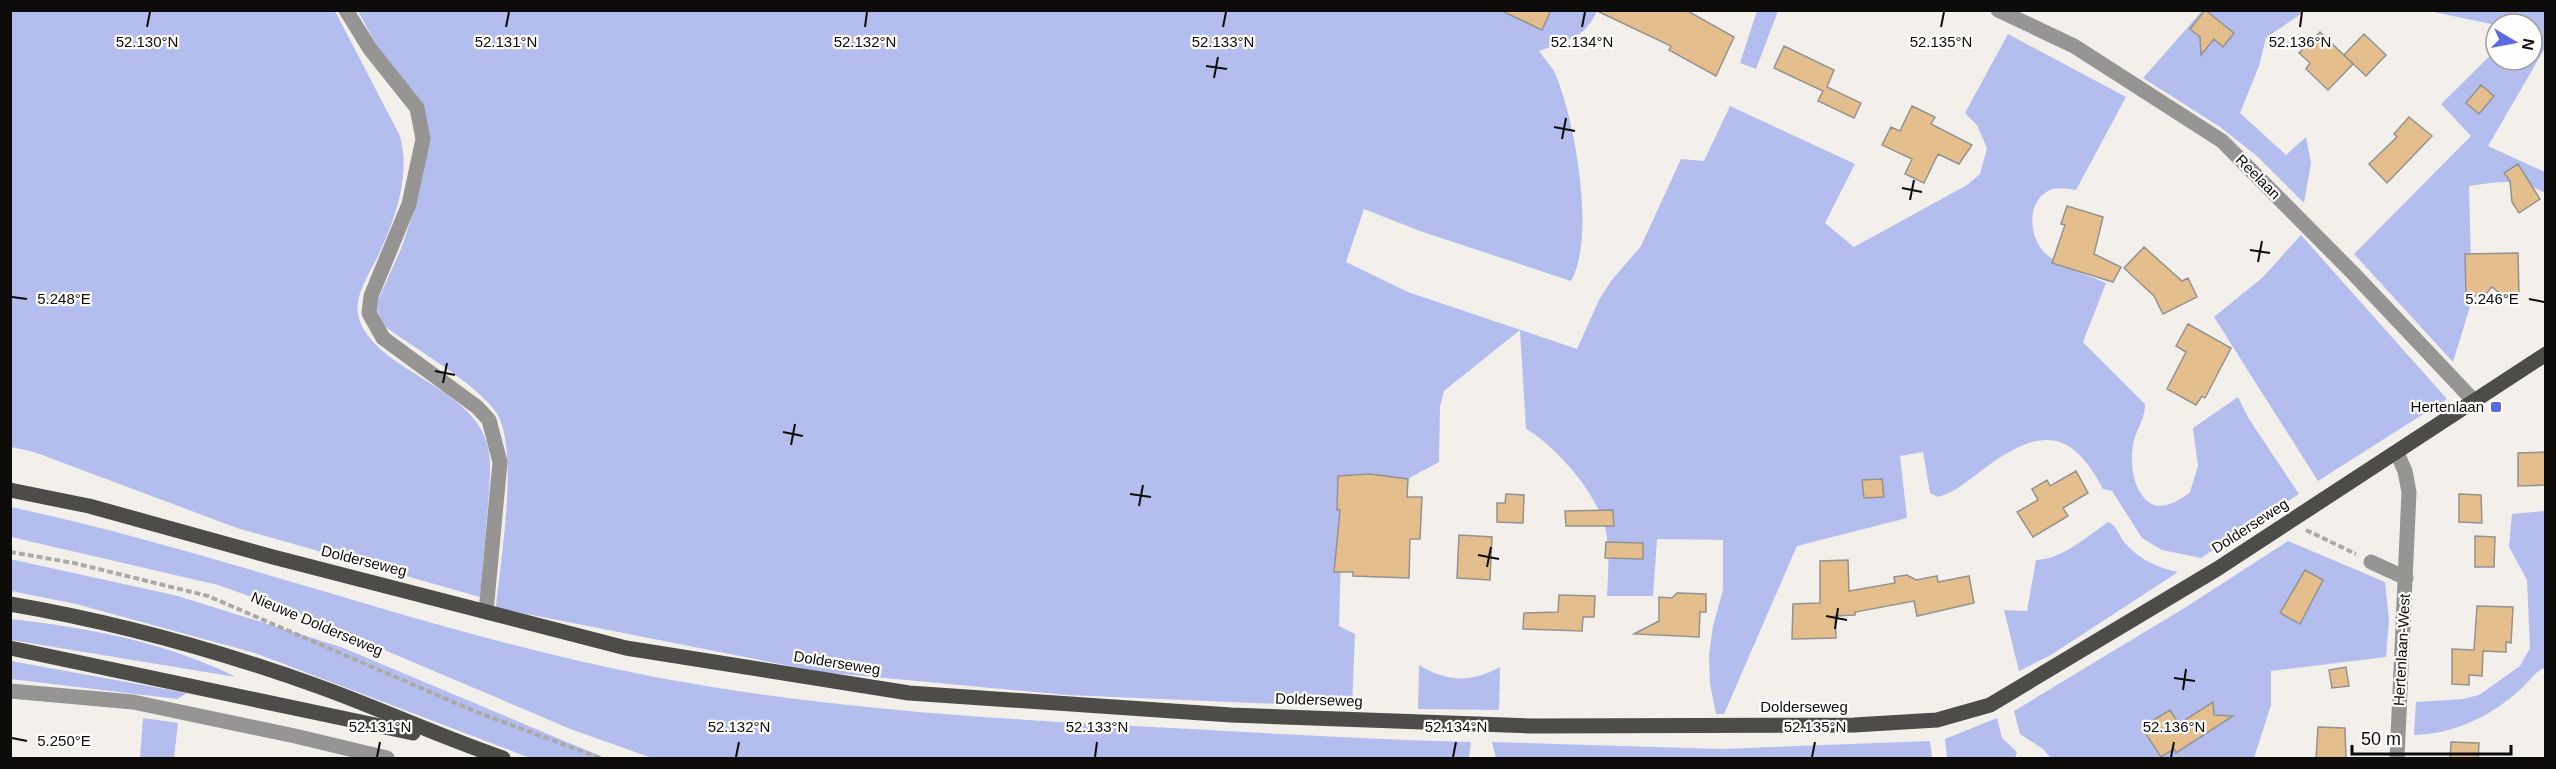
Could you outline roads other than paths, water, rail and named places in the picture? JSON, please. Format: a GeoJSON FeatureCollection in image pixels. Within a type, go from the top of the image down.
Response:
{"type":"FeatureCollection","features":[{"type":"Feature","properties":{"kind":"main road","name":"Dolderseweg"},"geometry":{"type":"LineString","coordinates":[[10,490],[89,506],[626,648],[909,693],[1231,715],[1531,726],[1854,725],[1937,720],[1990,705],[2217,569],[2546,354]]}},
{"type":"Feature","properties":{"kind":"main road"},"geometry":{"type":"LineString","coordinates":[[10,604],[133,630],[320,687],[451,741],[503,759]]}},
{"type":"Feature","properties":{"kind":"main road"},"geometry":{"type":"LineString","coordinates":[[10,648],[451,741]]}},
{"type":"Feature","properties":{"kind":"street"},"geometry":{"type":"LineString","coordinates":[[346,10],[370,49],[417,108],[423,139],[409,204],[371,296],[369,313],[383,338],[477,407],[489,420],[495,436],[500,462],[486,612]]}},
{"type":"Feature","properties":{"kind":"street","name":"Reelaan"},"geometry":{"type":"LineString","coordinates":[[1998,10],[2074,46],[2222,141],[2353,273],[2473,400]]}},
{"type":"Feature","properties":{"kind":"street","name":"Hertenlaan-West"},"geometry":{"type":"LineString","coordinates":[[2397,453],[2405,471],[2409,492],[2397,759]]}},
{"type":"Feature","properties":{"kind":"street","name":"Hertenlaan-West"},"geometry":{"type":"LineString","coordinates":[[2371,562],[2406,578]]}},
{"type":"Feature","properties":{"kind":"street"},"geometry":{"type":"LineString","coordinates":[[10,691],[133,702],[295,736],[387,759]]}},
{"type":"Feature","properties":{"kind":"place","name":"Hertenlaan"},"geometry":{"type":"Point","coordinates":[2496,407]}}]}
